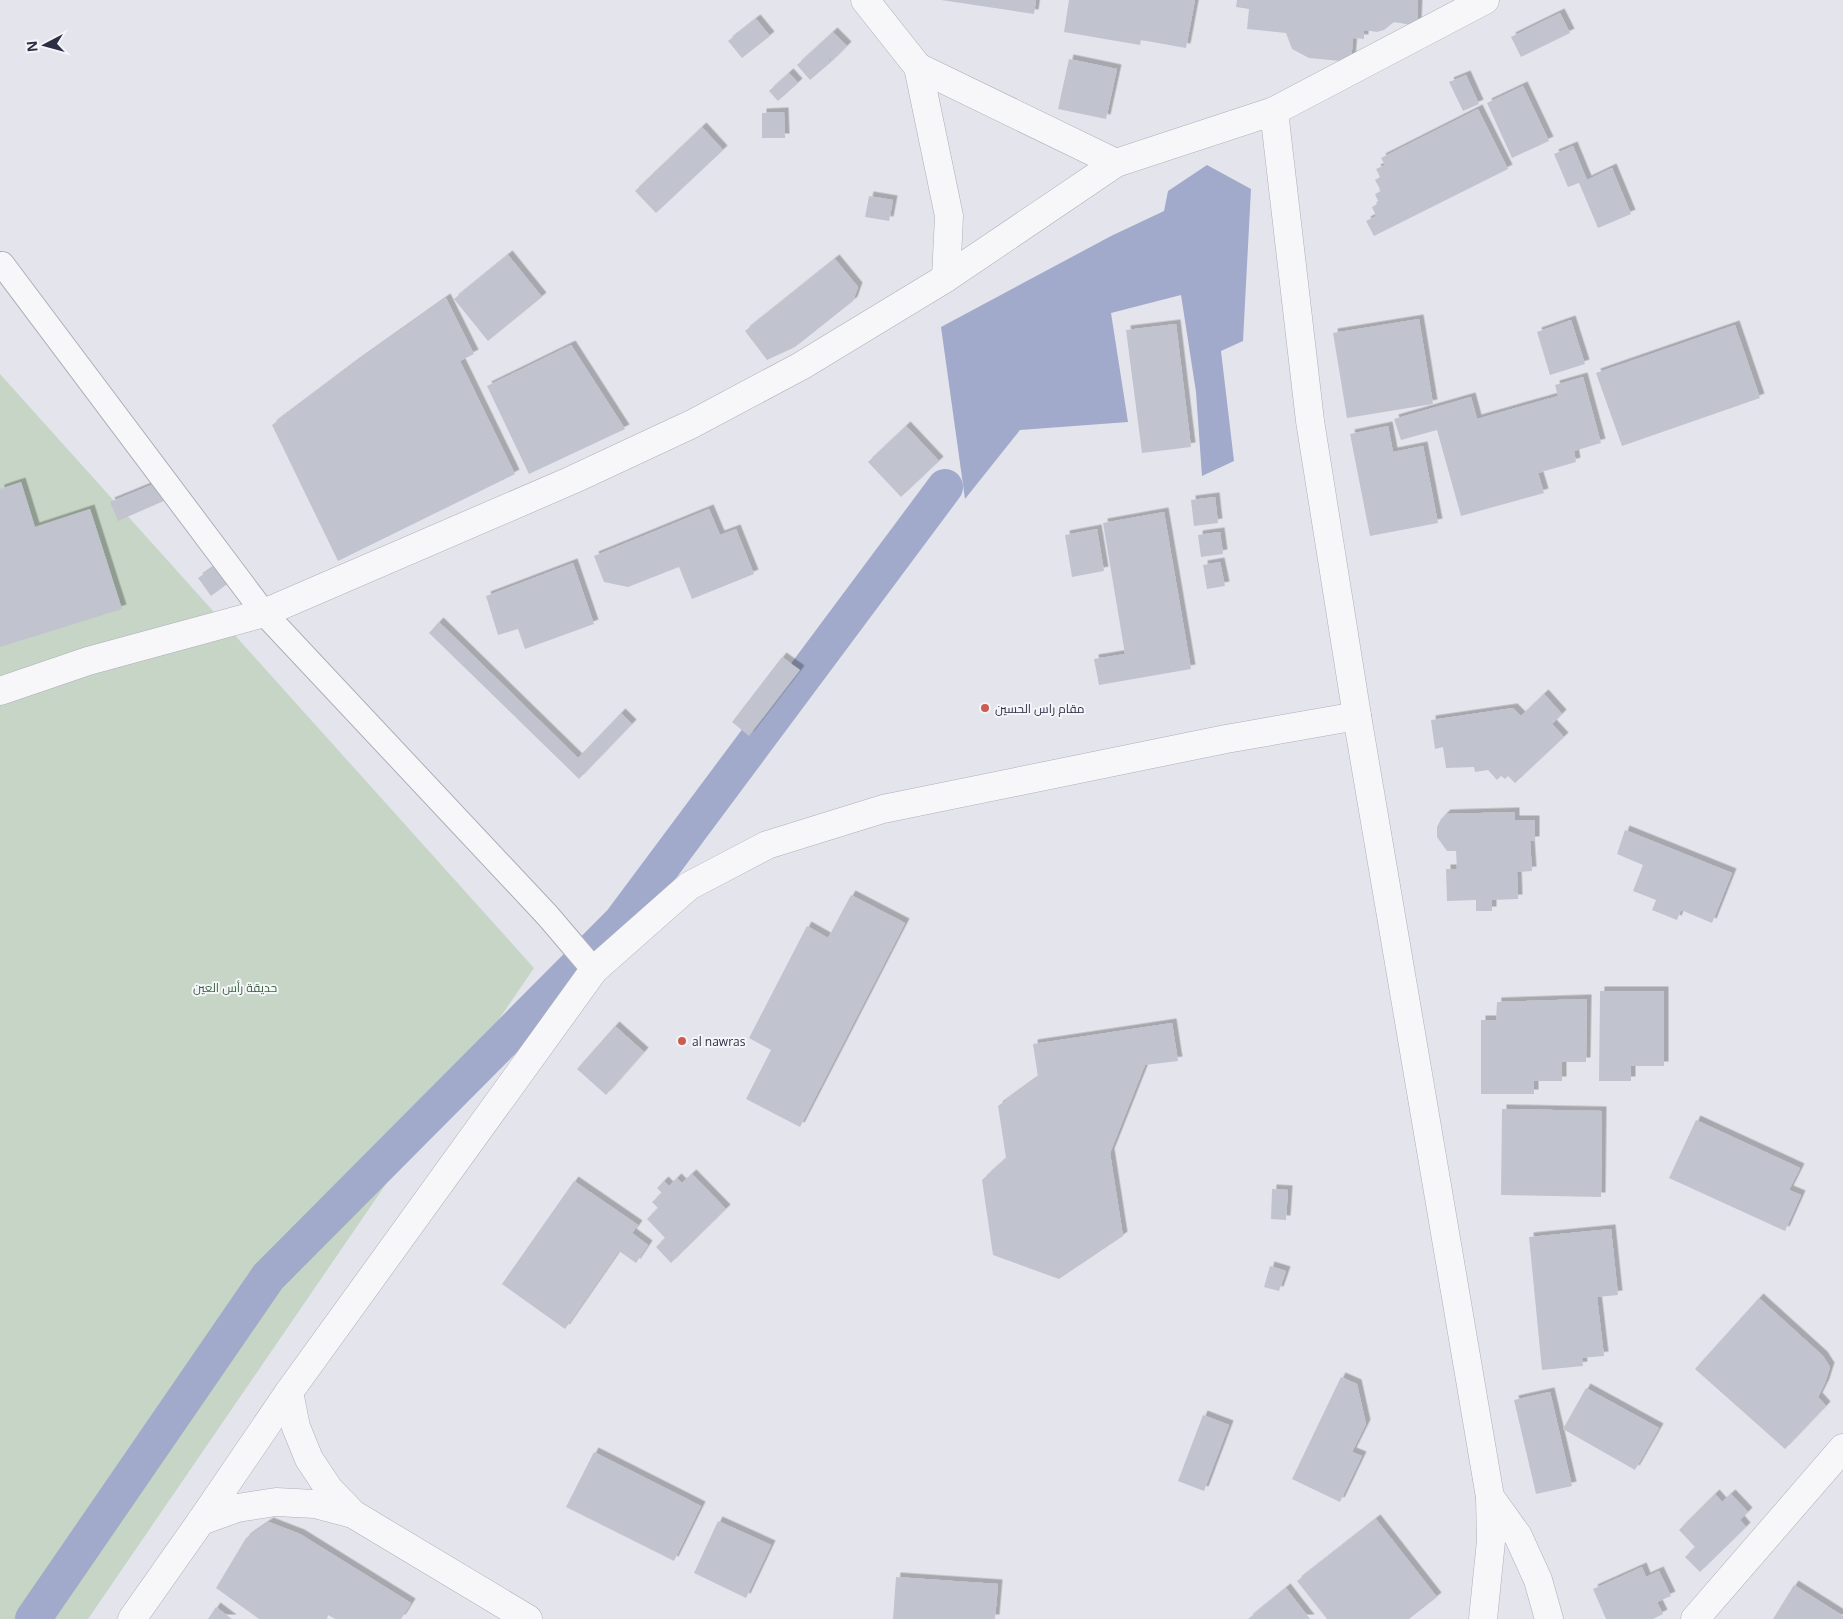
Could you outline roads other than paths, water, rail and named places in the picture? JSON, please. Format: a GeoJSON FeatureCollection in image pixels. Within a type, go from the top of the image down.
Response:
{"type":"FeatureCollection","features":[{"type":"Feature","properties":{"kind":"street"},"geometry":{"type":"LineString","coordinates":[[865,0],[918,68],[949,216],[946,278]]}},
{"type":"Feature","properties":{"kind":"street"},"geometry":{"type":"LineString","coordinates":[[0,691],[88,661],[264,613],[563,484],[692,424],[801,366],[946,278],[1116,163],[1274,111],[1485,0]]}},
{"type":"Feature","properties":{"kind":"street"},"geometry":{"type":"LineString","coordinates":[[918,68],[1116,163]]}},
{"type":"Feature","properties":{"kind":"street"},"geometry":{"type":"LineString","coordinates":[[1274,111],[1310,421],[1357,716],[1490,1497],[1491,1541],[1483,1619]]}},
{"type":"Feature","properties":{"kind":"street"},"geometry":{"type":"LineString","coordinates":[[2,264],[264,613],[548,916],[594,970]]}},
{"type":"Feature","properties":{"kind":"street"},"geometry":{"type":"LineString","coordinates":[[132,1619],[289,1392],[594,970],[689,886],[767,844],[883,809],[1226,739],[1357,716]]}},
{"type":"Feature","properties":{"kind":"street"},"geometry":{"type":"LineString","coordinates":[[289,1392],[296,1427],[309,1459],[328,1489],[353,1514],[528,1619]]}},
{"type":"Feature","properties":{"kind":"street"},"geometry":{"type":"LineString","coordinates":[[1695,1619],[1843,1448]]}},
{"type":"Feature","properties":{"kind":"street"},"geometry":{"type":"LineString","coordinates":[[1490,1497],[1518,1536],[1538,1580],[1549,1619]]}},
{"type":"Feature","properties":{"kind":"street"},"geometry":{"type":"LineString","coordinates":[[201,1521],[238,1508],[276,1502],[315,1504],[353,1514]]}},
{"type":"Feature","properties":{"kind":"water"},"geometry":{"type":"Polygon","coordinates":[[[1207,165],[1251,189],[1243,341],[1221,351],[1234,461],[1202,476],[1196,392],[1181,295],[1111,313],[1128,422],[1020,430],[965,499],[941,327],[1111,236],[1164,211],[1168,191],[1207,165]]]}},
{"type":"Feature","properties":{"kind":"waterway"},"geometry":{"type":"LineString","coordinates":[[33,1619],[268,1277],[621,922],[945,487]]}},
{"type":"Feature","properties":{"kind":"place","name":"مقام راس الحسين"},"geometry":{"type":"Point","coordinates":[985,708]}},
{"type":"Feature","properties":{"kind":"place","name":"al nawras"},"geometry":{"type":"Point","coordinates":[682,1041]}},
{"type":"Feature","properties":{"kind":"park label","name":"حديقة رأس العين"},"geometry":{"type":"Point","coordinates":[235,987]}}]}
